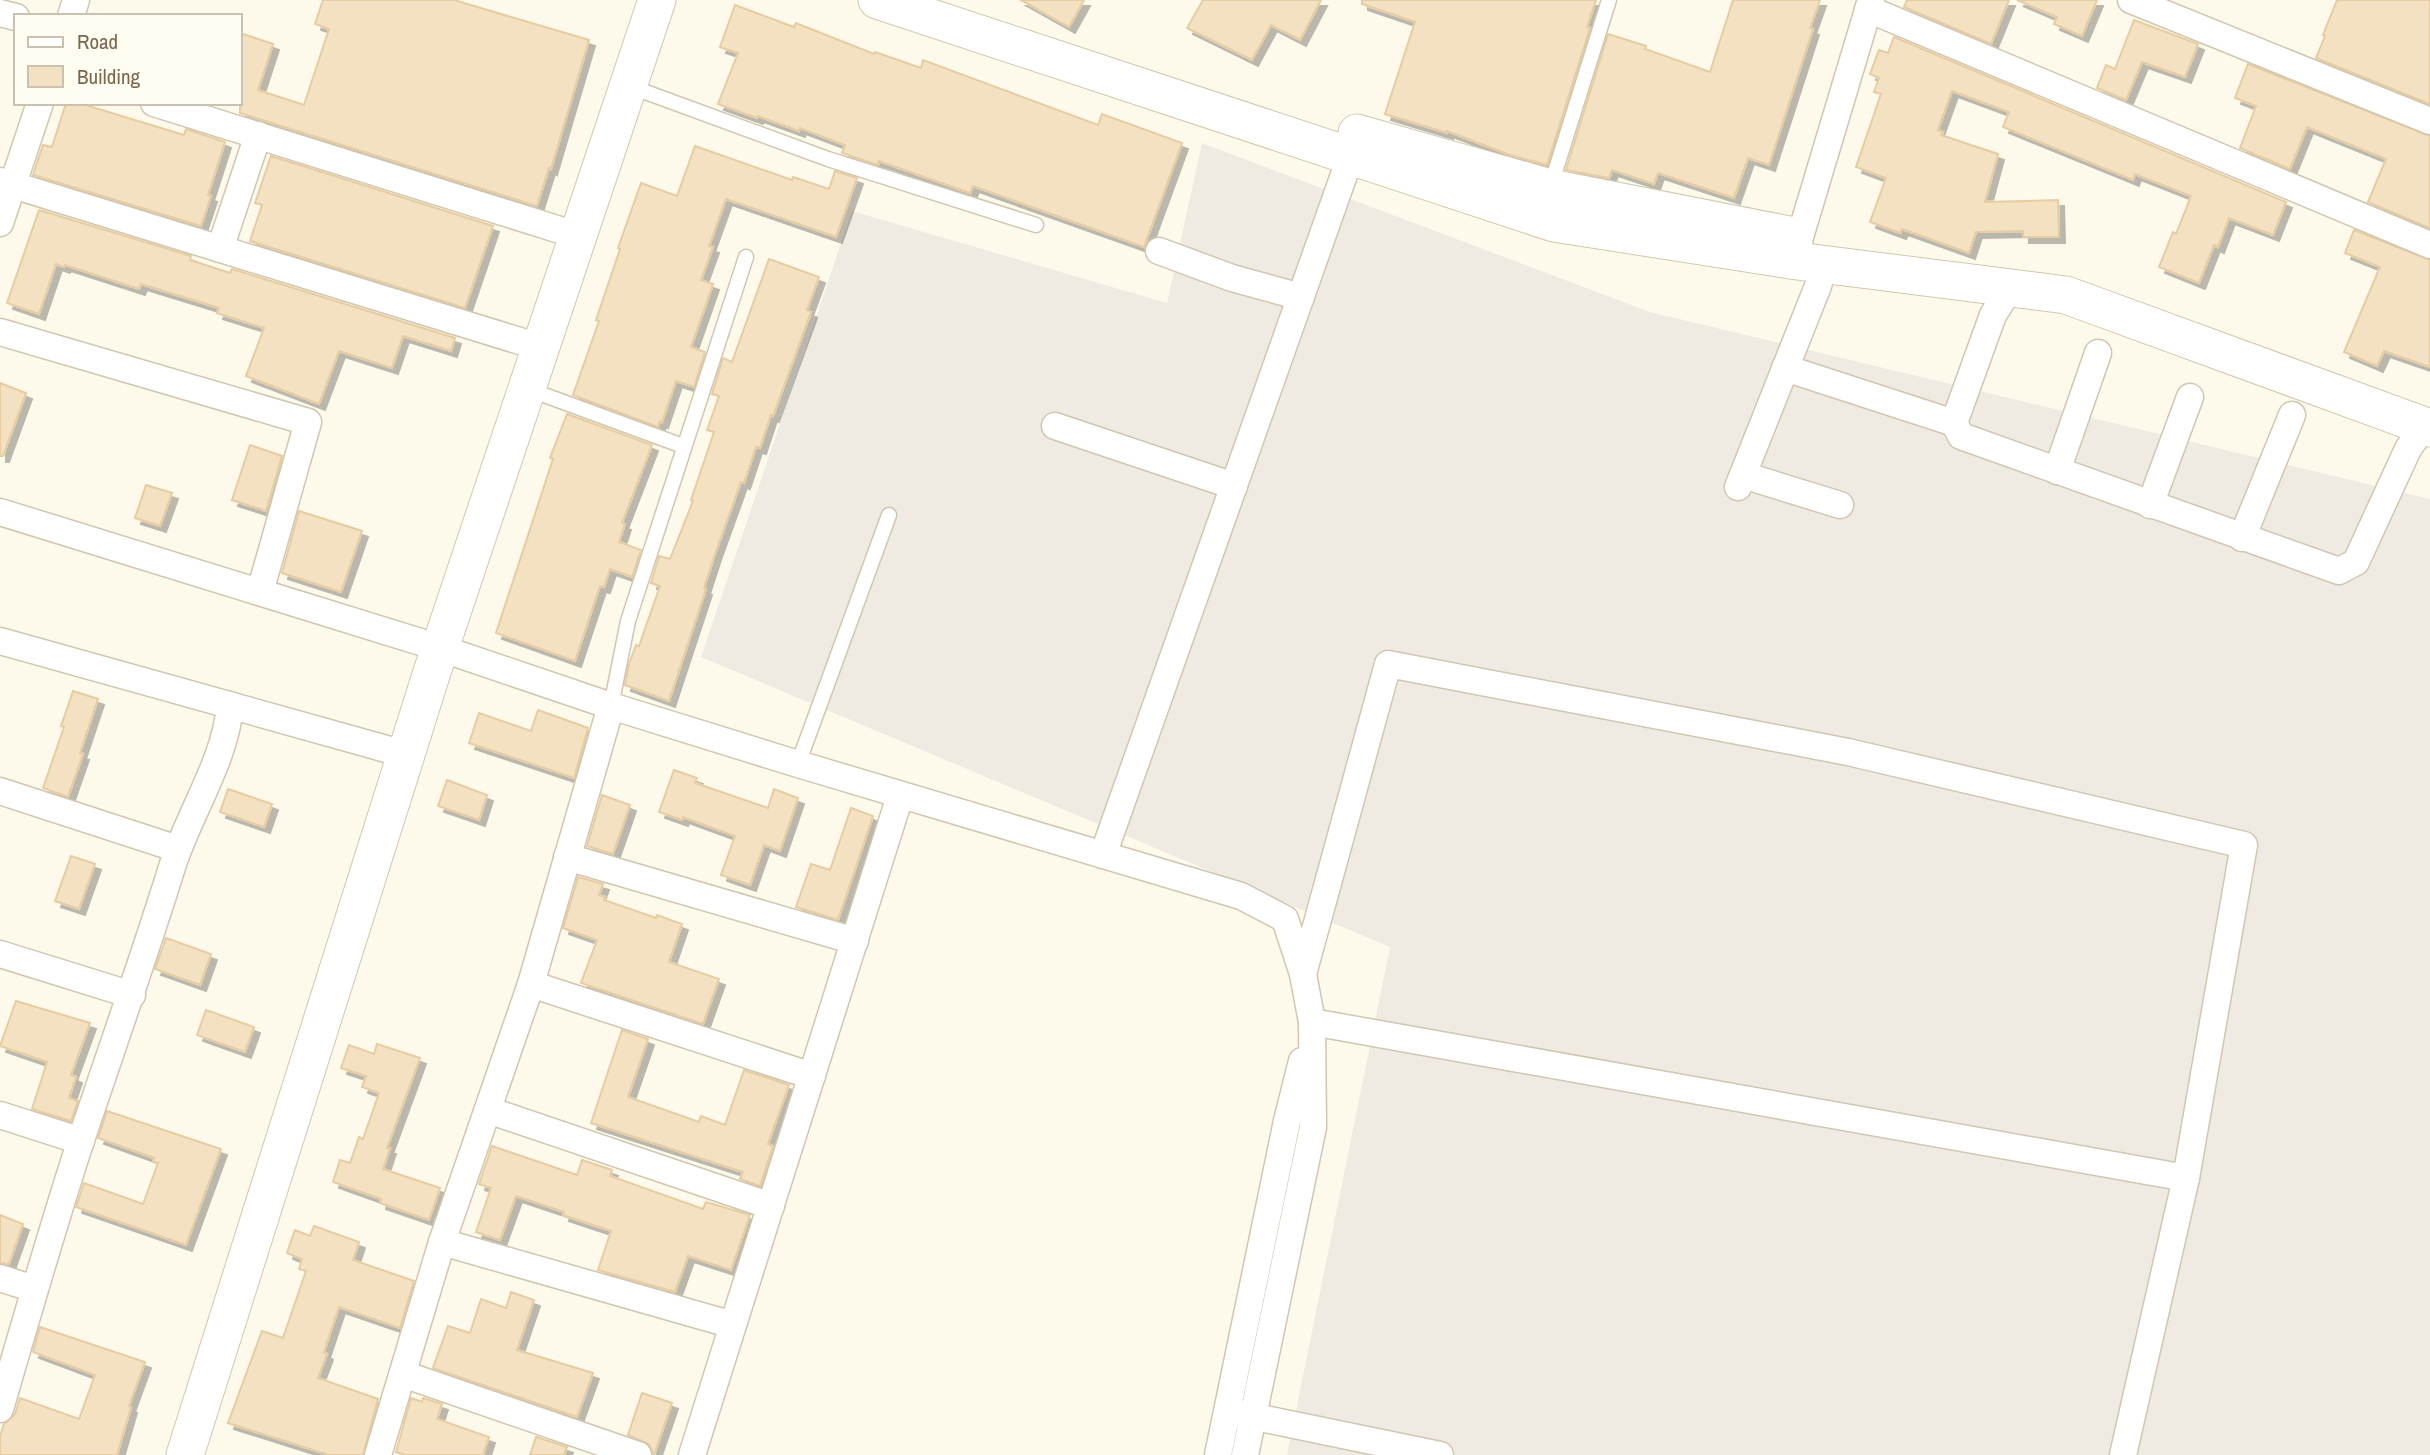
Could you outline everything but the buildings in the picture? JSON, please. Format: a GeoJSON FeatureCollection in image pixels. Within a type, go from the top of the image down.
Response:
{"type":"FeatureCollection","features":[{"type":"Feature","properties":{"kind":"street"},"geometry":{"type":"LineString","coordinates":[[185,1455],[523,342],[636,0]]}},
{"type":"Feature","properties":{"kind":"street"},"geometry":{"type":"LineString","coordinates":[[167,1455],[390,750],[528,389],[657,0]]}},
{"type":"Feature","properties":{"kind":"street"},"geometry":{"type":"LineString","coordinates":[[877,0],[1355,145],[1550,188],[1807,254],[2072,272],[2428,419]]}},
{"type":"Feature","properties":{"kind":"street"},"geometry":{"type":"LineString","coordinates":[[950,0],[1355,145],[1554,223],[1807,254],[2066,295],[2428,419]]}},
{"type":"Feature","properties":{"kind":"street"},"geometry":{"type":"LineString","coordinates":[[2131,0],[2430,121]]}},
{"type":"Feature","properties":{"kind":"street"},"geometry":{"type":"LineString","coordinates":[[1840,505],[1741,481],[1818,286],[1807,254],[1869,5],[2430,245]]}},
{"type":"Feature","properties":{"kind":"street"},"geometry":{"type":"LineString","coordinates":[[0,223],[6,183],[39,105]]}},
{"type":"Feature","properties":{"kind":"street"},"geometry":{"type":"LineString","coordinates":[[160,105],[560,230]]}},
{"type":"Feature","properties":{"kind":"street"},"geometry":{"type":"LineString","coordinates":[[220,250],[258,135]]}},
{"type":"Feature","properties":{"kind":"street"},"geometry":{"type":"LineString","coordinates":[[1103,855],[1355,145]]}},
{"type":"Feature","properties":{"kind":"street"},"geometry":{"type":"LineString","coordinates":[[6,183],[523,342]]}},
{"type":"Feature","properties":{"kind":"street"},"geometry":{"type":"LineString","coordinates":[[1159,251],[1232,278],[1301,298]]}},
{"type":"Feature","properties":{"kind":"street"},"geometry":{"type":"LineString","coordinates":[[1954,423],[1993,315],[2010,288]]}},
{"type":"Feature","properties":{"kind":"street"},"geometry":{"type":"LineString","coordinates":[[0,332],[308,422],[260,592]]}},
{"type":"Feature","properties":{"kind":"street"},"geometry":{"type":"LineString","coordinates":[[2057,471],[2098,353]]}},
{"type":"Feature","properties":{"kind":"street"},"geometry":{"type":"LineString","coordinates":[[1786,368],[1954,423],[1961,436],[2339,571],[2356,562],[2408,449],[2428,419]]}},
{"type":"Feature","properties":{"kind":"street"},"geometry":{"type":"LineString","coordinates":[[2150,505],[2190,397]]}},
{"type":"Feature","properties":{"kind":"street"},"geometry":{"type":"LineString","coordinates":[[2242,538],[2292,415]]}},
{"type":"Feature","properties":{"kind":"street"},"geometry":{"type":"LineString","coordinates":[[1055,426],[1234,486]]}},
{"type":"Feature","properties":{"kind":"street"},"geometry":{"type":"LineString","coordinates":[[0,512],[432,645],[611,706],[900,796],[1241,896],[1285,919],[1303,974],[1312,1022],[1300,1124],[1240,1414],[1218,1455]]}},
{"type":"Feature","properties":{"kind":"street"},"geometry":{"type":"LineString","coordinates":[[0,641],[390,750]]}},
{"type":"Feature","properties":{"kind":"street"},"geometry":{"type":"LineString","coordinates":[[1303,974],[1388,664],[1861,755],[2244,845],[2186,1178],[2123,1455]]}},
{"type":"Feature","properties":{"kind":"street"},"geometry":{"type":"LineString","coordinates":[[0,1409],[34,1289],[81,1141],[132,995],[178,849],[229,729],[230,705]]}},
{"type":"Feature","properties":{"kind":"street"},"geometry":{"type":"LineString","coordinates":[[378,1455],[442,1242],[531,984],[611,706]]}},
{"type":"Feature","properties":{"kind":"street"},"geometry":{"type":"LineString","coordinates":[[0,792],[178,849]]}},
{"type":"Feature","properties":{"kind":"street"},"geometry":{"type":"LineString","coordinates":[[692,1455],[900,796]]}},
{"type":"Feature","properties":{"kind":"street"},"geometry":{"type":"LineString","coordinates":[[567,856],[855,941]]}},
{"type":"Feature","properties":{"kind":"street"},"geometry":{"type":"LineString","coordinates":[[0,954],[132,995]]}},
{"type":"Feature","properties":{"kind":"street"},"geometry":{"type":"LineString","coordinates":[[531,984],[812,1076]]}},
{"type":"Feature","properties":{"kind":"street"},"geometry":{"type":"LineString","coordinates":[[1312,1022],[2186,1178]]}},
{"type":"Feature","properties":{"kind":"street"},"geometry":{"type":"LineString","coordinates":[[488,1110],[771,1206]]}},
{"type":"Feature","properties":{"kind":"street"},"geometry":{"type":"LineString","coordinates":[[0,1115],[81,1141]]}},
{"type":"Feature","properties":{"kind":"street"},"geometry":{"type":"LineString","coordinates":[[442,1242],[733,1325]]}},
{"type":"Feature","properties":{"kind":"street"},"geometry":{"type":"LineString","coordinates":[[0,1278],[34,1289]]}},
{"type":"Feature","properties":{"kind":"street"},"geometry":{"type":"LineString","coordinates":[[403,1374],[638,1455]]}},
{"type":"Feature","properties":{"kind":"street"},"geometry":{"type":"LineString","coordinates":[[1240,1414],[1245,1455]]}},
{"type":"Feature","properties":{"kind":"street"},"geometry":{"type":"LineString","coordinates":[[1240,1414],[1440,1455]]}},
{"type":"Feature","properties":{"kind":"lane"},"geometry":{"type":"LineString","coordinates":[[1550,188],[1609,0]]}},
{"type":"Feature","properties":{"kind":"lane"},"geometry":{"type":"LineString","coordinates":[[627,85],[828,159],[1036,225]]}},
{"type":"Feature","properties":{"kind":"lane"},"geometry":{"type":"LineString","coordinates":[[611,706],[628,621],[746,257]]}},
{"type":"Feature","properties":{"kind":"lane"},"geometry":{"type":"LineString","coordinates":[[528,389],[683,446]]}},
{"type":"Feature","properties":{"kind":"lane"},"geometry":{"type":"LineString","coordinates":[[798,764],[889,515]]}},
{"type":"Feature","properties":{"kind":"shaded area"},"geometry":{"type":"Polygon","coordinates":[[[1202,143],[1650,312],[2430,499],[2430,1455],[1287,1455],[1390,947],[701,657],[852,211],[1167,303],[1202,143]]]}}]}
